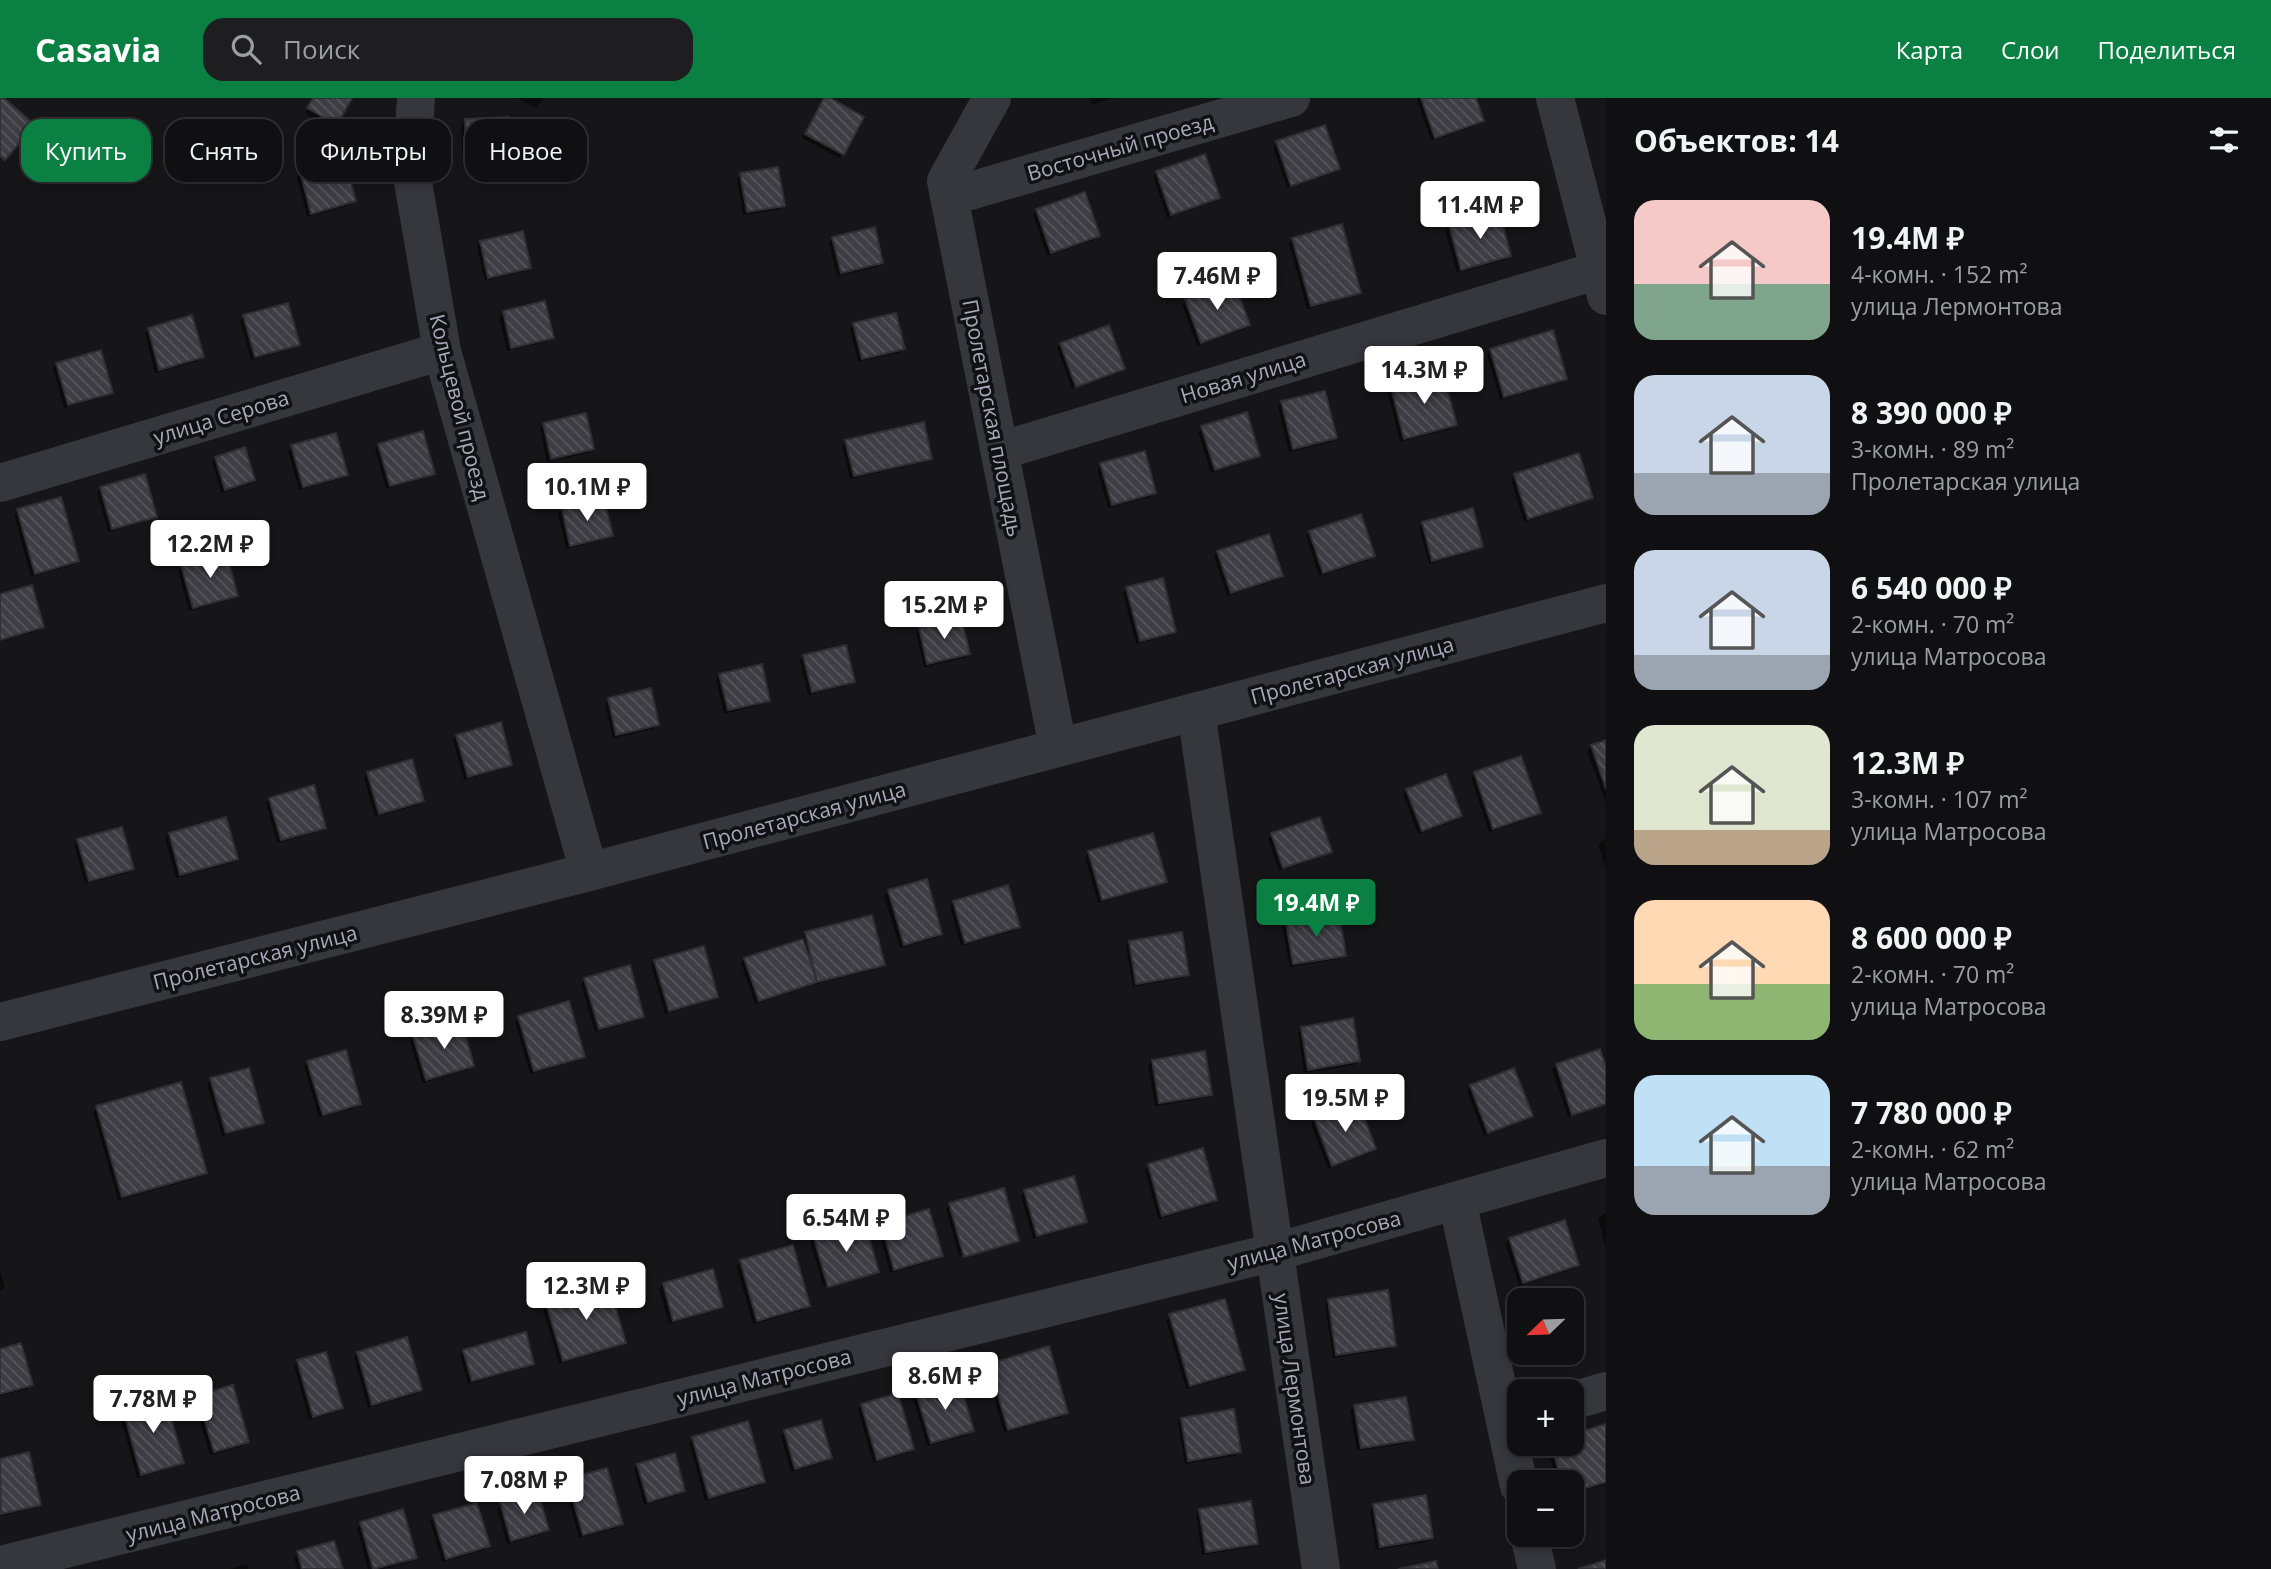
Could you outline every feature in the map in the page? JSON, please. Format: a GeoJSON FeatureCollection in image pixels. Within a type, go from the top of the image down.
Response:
{"type":"FeatureCollection","features":[{"type":"Feature","properties":{"kind":"street","name":"Кольцевой проезд"},"geometry":{"type":"LineString","coordinates":[[416,98],[411,170],[442,351],[589,872]]}},
{"type":"Feature","properties":{"kind":"street","name":"Пролетарская площадь"},"geometry":{"type":"LineString","coordinates":[[992,98],[946,181],[1058,747]]}},
{"type":"Feature","properties":{"kind":"street","name":"Восточный проезд"},"geometry":{"type":"LineString","coordinates":[[949,197],[1291,98]]}},
{"type":"Feature","properties":{"kind":"street"},"geometry":{"type":"LineString","coordinates":[[1555,98],[1603,278]]}},
{"type":"Feature","properties":{"kind":"street","name":"Новая улица"},"geometry":{"type":"LineString","coordinates":[[1000,451],[1603,278]]}},
{"type":"Feature","properties":{"kind":"street","name":"улица Серова"},"geometry":{"type":"LineString","coordinates":[[0,483],[442,351]]}},
{"type":"Feature","properties":{"kind":"street","name":"Пролетарская улица"},"geometry":{"type":"LineString","coordinates":[[0,1022],[589,872],[1606,603]]}},
{"type":"Feature","properties":{"kind":"street","name":"улица Лермонтова"},"geometry":{"type":"LineString","coordinates":[[1196,710],[1321,1569]]}},
{"type":"Feature","properties":{"kind":"street","name":"улица Матросова"},"geometry":{"type":"LineString","coordinates":[[0,1565],[1275,1252],[1606,1158]]}},
{"type":"Feature","properties":{"kind":"street"},"geometry":{"type":"LineString","coordinates":[[1457,1200],[1507,1396]]}},
{"type":"Feature","properties":{"kind":"street"},"geometry":{"type":"LineString","coordinates":[[1584,1397],[1606,1391]]}},
{"type":"Feature","properties":{"kind":"street"},"geometry":{"type":"LineString","coordinates":[[1532,1547],[1537,1569]]}},
{"type":"Feature","properties":{"kind":"building"},"geometry":{"type":"Polygon","coordinates":[[[4,98],[28,119],[21,119],[21,141],[5,160],[0,156],[0,99],[4,98]]]}},
{"type":"Feature","properties":{"kind":"building"},"geometry":{"type":"Polygon","coordinates":[[[313,98],[352,98],[340,119],[326,119],[307,108],[313,98]]]}},
{"type":"Feature","properties":{"kind":"building"},"geometry":{"type":"Polygon","coordinates":[[[824,98],[830,98],[864,117],[844,155],[805,134],[824,98]]]}},
{"type":"Feature","properties":{"kind":"building"},"geometry":{"type":"Polygon","coordinates":[[[1421,98],[1476,98],[1484,121],[1435,138],[1421,98]]]}},
{"type":"Feature","properties":{"kind":"building"},"geometry":{"type":"Polygon","coordinates":[[[509,117],[509,119],[465,119],[509,117]]]}},
{"type":"Feature","properties":{"kind":"building"},"geometry":{"type":"Polygon","coordinates":[[[1325,125],[1340,169],[1291,186],[1276,141],[1325,125]]]}},
{"type":"Feature","properties":{"kind":"building"},"geometry":{"type":"Polygon","coordinates":[[[1205,154],[1220,198],[1171,215],[1156,171],[1205,154]]]}},
{"type":"Feature","properties":{"kind":"building"},"geometry":{"type":"Polygon","coordinates":[[[778,167],[785,206],[747,212],[740,173],[778,167]]]}},
{"type":"Feature","properties":{"kind":"building"},"geometry":{"type":"Polygon","coordinates":[[[303,182],[351,182],[356,201],[311,214],[303,182]]]}},
{"type":"Feature","properties":{"kind":"building"},"geometry":{"type":"Polygon","coordinates":[[[1085,192],[1100,236],[1051,253],[1036,209],[1085,192]]]}},
{"type":"Feature","properties":{"kind":"building"},"geometry":{"type":"Polygon","coordinates":[[[1499,211],[1511,256],[1461,270],[1449,225],[1499,211]]]}},
{"type":"Feature","properties":{"kind":"building"},"geometry":{"type":"Polygon","coordinates":[[[1342,224],[1361,293],[1311,306],[1292,238],[1342,224]]]}},
{"type":"Feature","properties":{"kind":"building"},"geometry":{"type":"Polygon","coordinates":[[[875,227],[883,263],[841,273],[832,237],[875,227]]]}},
{"type":"Feature","properties":{"kind":"building"},"geometry":{"type":"Polygon","coordinates":[[[523,231],[531,268],[488,278],[480,241],[523,231]]]}},
{"type":"Feature","properties":{"kind":"building"},"geometry":{"type":"Polygon","coordinates":[[[1234,282],[1250,325],[1201,343],[1185,299],[1234,282]]]}},
{"type":"Feature","properties":{"kind":"building"},"geometry":{"type":"Polygon","coordinates":[[[545,301],[554,338],[511,348],[503,311],[545,301]]]}},
{"type":"Feature","properties":{"kind":"building"},"geometry":{"type":"Polygon","coordinates":[[[288,303],[300,345],[255,357],[243,315],[288,303]]]}},
{"type":"Feature","properties":{"kind":"building"},"geometry":{"type":"Polygon","coordinates":[[[896,313],[905,349],[862,359],[853,323],[896,313]]]}},
{"type":"Feature","properties":{"kind":"building"},"geometry":{"type":"Polygon","coordinates":[[[192,315],[204,357],[159,370],[148,328],[192,315]]]}},
{"type":"Feature","properties":{"kind":"building"},"geometry":{"type":"Polygon","coordinates":[[[1109,325],[1125,369],[1076,387],[1060,343],[1109,325]]]}},
{"type":"Feature","properties":{"kind":"building"},"geometry":{"type":"Polygon","coordinates":[[[1553,330],[1567,379],[1504,397],[1490,349],[1553,330]]]}},
{"type":"Feature","properties":{"kind":"building"},"geometry":{"type":"Polygon","coordinates":[[[101,350],[113,393],[68,405],[56,363],[101,350]]]}},
{"type":"Feature","properties":{"kind":"building"},"geometry":{"type":"Polygon","coordinates":[[[1443,374],[1457,425],[1404,439],[1391,387],[1443,374]]]}},
{"type":"Feature","properties":{"kind":"building"},"geometry":{"type":"Polygon","coordinates":[[[1325,391],[1337,438],[1293,449],[1281,401],[1325,391]]]}},
{"type":"Feature","properties":{"kind":"building"},"geometry":{"type":"Polygon","coordinates":[[[1247,412],[1260,456],[1215,470],[1201,426],[1247,412]]]}},
{"type":"Feature","properties":{"kind":"building"},"geometry":{"type":"Polygon","coordinates":[[[586,413],[594,449],[551,459],[543,423],[586,413]]]}},
{"type":"Feature","properties":{"kind":"building"},"geometry":{"type":"Polygon","coordinates":[[[924,422],[932,459],[854,476],[845,440],[924,422]]]}},
{"type":"Feature","properties":{"kind":"building"},"geometry":{"type":"Polygon","coordinates":[[[423,431],[435,474],[390,486],[378,444],[423,431]]]}},
{"type":"Feature","properties":{"kind":"building"},"geometry":{"type":"Polygon","coordinates":[[[336,433],[348,475],[303,487],[291,445],[336,433]]]}},
{"type":"Feature","properties":{"kind":"building"},"geometry":{"type":"Polygon","coordinates":[[[245,447],[255,480],[225,490],[215,457],[245,447]]]}},
{"type":"Feature","properties":{"kind":"building"},"geometry":{"type":"Polygon","coordinates":[[[1145,451],[1156,493],[1112,505],[1100,463],[1145,451]]]}},
{"type":"Feature","properties":{"kind":"building"},"geometry":{"type":"Polygon","coordinates":[[[1579,453],[1593,498],[1528,519],[1514,474],[1579,453]]]}},
{"type":"Feature","properties":{"kind":"building"},"geometry":{"type":"Polygon","coordinates":[[[145,474],[157,517],[112,529],[100,487],[145,474]]]}},
{"type":"Feature","properties":{"kind":"building"},"geometry":{"type":"Polygon","coordinates":[[[61,497],[79,561],[35,574],[17,509],[61,497]]]}},
{"type":"Feature","properties":{"kind":"building"},"geometry":{"type":"Polygon","coordinates":[[[604,499],[613,536],[570,546],[562,509],[604,499]]]}},
{"type":"Feature","properties":{"kind":"building"},"geometry":{"type":"Polygon","coordinates":[[[1473,508],[1483,547],[1432,561],[1422,522],[1473,508]]]}},
{"type":"Feature","properties":{"kind":"building"},"geometry":{"type":"Polygon","coordinates":[[[1361,514],[1375,556],[1323,573],[1309,531],[1361,514]]]}},
{"type":"Feature","properties":{"kind":"building"},"geometry":{"type":"Polygon","coordinates":[[[1269,534],[1283,576],[1231,593],[1217,551],[1269,534]]]}},
{"type":"Feature","properties":{"kind":"building"},"geometry":{"type":"Polygon","coordinates":[[[226,553],[238,596],[193,608],[181,565],[226,553]]]}},
{"type":"Feature","properties":{"kind":"building"},"geometry":{"type":"Polygon","coordinates":[[[1163,578],[1176,632],[1140,641],[1126,587],[1163,578]]]}},
{"type":"Feature","properties":{"kind":"building"},"geometry":{"type":"Polygon","coordinates":[[[32,585],[44,627],[0,640],[0,594],[32,585]]]}},
{"type":"Feature","properties":{"kind":"building"},"geometry":{"type":"Polygon","coordinates":[[[961,617],[970,654],[927,664],[919,627],[961,617]]]}},
{"type":"Feature","properties":{"kind":"building"},"geometry":{"type":"Polygon","coordinates":[[[846,645],[855,682],[812,692],[803,655],[846,645]]]}},
{"type":"Feature","properties":{"kind":"building"},"geometry":{"type":"Polygon","coordinates":[[[762,664],[770,701],[728,710],[719,674],[762,664]]]}},
{"type":"Feature","properties":{"kind":"building"},"geometry":{"type":"Polygon","coordinates":[[[651,688],[659,725],[616,735],[608,698],[651,688]]]}},
{"type":"Feature","properties":{"kind":"building"},"geometry":{"type":"Polygon","coordinates":[[[501,722],[512,765],[468,777],[456,735],[501,722]]]}},
{"type":"Feature","properties":{"kind":"building"},"geometry":{"type":"Polygon","coordinates":[[[1606,740],[1606,789],[1591,745],[1606,740]]]}},
{"type":"Feature","properties":{"kind":"building"},"geometry":{"type":"Polygon","coordinates":[[[1521,756],[1541,813],[1493,829],[1474,772],[1521,756]]]}},
{"type":"Feature","properties":{"kind":"building"},"geometry":{"type":"Polygon","coordinates":[[[412,759],[424,801],[379,814],[367,772],[412,759]]]}},
{"type":"Feature","properties":{"kind":"building"},"geometry":{"type":"Polygon","coordinates":[[[1446,774],[1462,816],[1422,831],[1406,789],[1446,774]]]}},
{"type":"Feature","properties":{"kind":"building"},"geometry":{"type":"Polygon","coordinates":[[[314,785],[326,828],[281,840],[269,798],[314,785]]]}},
{"type":"Feature","properties":{"kind":"building"},"geometry":{"type":"Polygon","coordinates":[[[226,817],[238,859],[180,875],[169,833],[226,817]]]}},
{"type":"Feature","properties":{"kind":"building"},"geometry":{"type":"Polygon","coordinates":[[[1320,817],[1332,852],[1283,868],[1271,833],[1320,817]]]}},
{"type":"Feature","properties":{"kind":"building"},"geometry":{"type":"Polygon","coordinates":[[[122,827],[134,869],[89,881],[77,839],[122,827]]]}},
{"type":"Feature","properties":{"kind":"building"},"geometry":{"type":"Polygon","coordinates":[[[1153,833],[1167,882],[1102,900],[1088,851],[1153,833]]]}},
{"type":"Feature","properties":{"kind":"building"},"geometry":{"type":"Polygon","coordinates":[[[927,879],[942,934],[904,945],[888,890],[927,879]]]}},
{"type":"Feature","properties":{"kind":"building"},"geometry":{"type":"Polygon","coordinates":[[[1008,885],[1020,927],[965,943],[953,901],[1008,885]]]}},
{"type":"Feature","properties":{"kind":"building"},"geometry":{"type":"Polygon","coordinates":[[[1339,913],[1346,956],[1293,964],[1286,922],[1339,913]]]}},
{"type":"Feature","properties":{"kind":"building"},"geometry":{"type":"Polygon","coordinates":[[[872,915],[885,965],[817,982],[805,932],[872,915]]]}},
{"type":"Feature","properties":{"kind":"building"},"geometry":{"type":"Polygon","coordinates":[[[1182,932],[1189,975],[1136,984],[1129,941],[1182,932]]]}},
{"type":"Feature","properties":{"kind":"building"},"geometry":{"type":"Polygon","coordinates":[[[803,939],[817,982],[759,1001],[744,958],[803,939]]]}},
{"type":"Feature","properties":{"kind":"building"},"geometry":{"type":"Polygon","coordinates":[[[704,946],[718,997],[669,1011],[654,960],[704,946]]]}},
{"type":"Feature","properties":{"kind":"building"},"geometry":{"type":"Polygon","coordinates":[[[630,965],[644,1017],[599,1029],[584,978],[630,965]]]}},
{"type":"Feature","properties":{"kind":"building"},"geometry":{"type":"Polygon","coordinates":[[[569,1001],[585,1057],[534,1071],[518,1016],[569,1001]]]}},
{"type":"Feature","properties":{"kind":"building"},"geometry":{"type":"Polygon","coordinates":[[[1353,1018],[1360,1061],[1308,1070],[1301,1027],[1353,1018]]]}},
{"type":"Feature","properties":{"kind":"building"},"geometry":{"type":"Polygon","coordinates":[[[462,1022],[474,1066],[426,1080],[413,1036],[462,1022]]]}},
{"type":"Feature","properties":{"kind":"building"},"geometry":{"type":"Polygon","coordinates":[[[1600,1049],[1606,1067],[1606,1104],[1572,1115],[1556,1064],[1600,1049]]]}},
{"type":"Feature","properties":{"kind":"building"},"geometry":{"type":"Polygon","coordinates":[[[346,1050],[361,1104],[323,1115],[307,1061],[346,1050]]]}},
{"type":"Feature","properties":{"kind":"building"},"geometry":{"type":"Polygon","coordinates":[[[1205,1051],[1212,1095],[1159,1103],[1152,1060],[1205,1051]]]}},
{"type":"Feature","properties":{"kind":"building"},"geometry":{"type":"Polygon","coordinates":[[[249,1068],[264,1123],[226,1133],[210,1078],[249,1068]]]}},
{"type":"Feature","properties":{"kind":"building"},"geometry":{"type":"Polygon","coordinates":[[[1514,1068],[1533,1116],[1488,1133],[1470,1085],[1514,1068]]]}},
{"type":"Feature","properties":{"kind":"building"},"geometry":{"type":"Polygon","coordinates":[[[181,1082],[207,1173],[122,1197],[96,1106],[181,1082]]]}},
{"type":"Feature","properties":{"kind":"building"},"geometry":{"type":"Polygon","coordinates":[[[1358,1101],[1376,1149],[1332,1166],[1314,1118],[1358,1101]]]}},
{"type":"Feature","properties":{"kind":"building"},"geometry":{"type":"Polygon","coordinates":[[[1203,1148],[1217,1200],[1162,1216],[1148,1164],[1203,1148]]]}},
{"type":"Feature","properties":{"kind":"building"},"geometry":{"type":"Polygon","coordinates":[[[1074,1176],[1087,1222],[1037,1236],[1024,1190],[1074,1176]]]}},
{"type":"Feature","properties":{"kind":"building"},"geometry":{"type":"Polygon","coordinates":[[[1004,1188],[1019,1241],[964,1257],[949,1203],[1004,1188]]]}},
{"type":"Feature","properties":{"kind":"building"},"geometry":{"type":"Polygon","coordinates":[[[929,1209],[943,1256],[894,1270],[881,1223],[929,1209]]]}},
{"type":"Feature","properties":{"kind":"building"},"geometry":{"type":"Polygon","coordinates":[[[864,1220],[879,1272],[828,1287],[813,1235],[864,1220]]]}},
{"type":"Feature","properties":{"kind":"building"},"geometry":{"type":"Polygon","coordinates":[[[1565,1220],[1579,1265],[1523,1283],[1509,1238],[1565,1220]]]}},
{"type":"Feature","properties":{"kind":"building"},"geometry":{"type":"Polygon","coordinates":[[[793,1245],[810,1306],[757,1321],[740,1260],[793,1245]]]}},
{"type":"Feature","properties":{"kind":"building"},"geometry":{"type":"Polygon","coordinates":[[[713,1269],[723,1307],[673,1321],[663,1283],[713,1269]]]}},
{"type":"Feature","properties":{"kind":"building"},"geometry":{"type":"Polygon","coordinates":[[[608,1282],[626,1343],[563,1361],[545,1300],[608,1282]]]}},
{"type":"Feature","properties":{"kind":"building"},"geometry":{"type":"Polygon","coordinates":[[[1388,1290],[1396,1346],[1336,1355],[1328,1299],[1388,1290]]]}},
{"type":"Feature","properties":{"kind":"building"},"geometry":{"type":"Polygon","coordinates":[[[1225,1299],[1245,1370],[1190,1386],[1169,1314],[1225,1299]]]}},
{"type":"Feature","properties":{"kind":"building"},"geometry":{"type":"Polygon","coordinates":[[[526,1332],[534,1364],[472,1381],[463,1350],[526,1332]]]}},
{"type":"Feature","properties":{"kind":"building"},"geometry":{"type":"Polygon","coordinates":[[[407,1337],[422,1390],[372,1405],[357,1352],[407,1337]]]}},
{"type":"Feature","properties":{"kind":"building"},"geometry":{"type":"Polygon","coordinates":[[[21,1343],[33,1385],[0,1394],[0,1349],[21,1343]]]}},
{"type":"Feature","properties":{"kind":"building"},"geometry":{"type":"Polygon","coordinates":[[[1049,1346],[1068,1413],[1008,1430],[989,1364],[1049,1346]]]}},
{"type":"Feature","properties":{"kind":"building"},"geometry":{"type":"Polygon","coordinates":[[[326,1352],[343,1408],[313,1417],[297,1360],[326,1352]]]}},
{"type":"Feature","properties":{"kind":"building"},"geometry":{"type":"Polygon","coordinates":[[[959,1380],[974,1431],[931,1443],[916,1393],[959,1380]]]}},
{"type":"Feature","properties":{"kind":"building"},"geometry":{"type":"Polygon","coordinates":[[[233,1385],[249,1442],[214,1452],[197,1395],[233,1385]]]}},
{"type":"Feature","properties":{"kind":"building"},"geometry":{"type":"Polygon","coordinates":[[[898,1393],[914,1449],[877,1460],[861,1404],[898,1393]]]}},
{"type":"Feature","properties":{"kind":"building"},"geometry":{"type":"Polygon","coordinates":[[[164,1394],[184,1463],[141,1475],[122,1406],[164,1394]]]}},
{"type":"Feature","properties":{"kind":"building"},"geometry":{"type":"Polygon","coordinates":[[[1406,1397],[1414,1440],[1361,1448],[1354,1405],[1406,1397]]]}},
{"type":"Feature","properties":{"kind":"building"},"geometry":{"type":"Polygon","coordinates":[[[1234,1409],[1241,1452],[1188,1461],[1181,1418],[1234,1409]]]}},
{"type":"Feature","properties":{"kind":"building"},"geometry":{"type":"Polygon","coordinates":[[[821,1420],[832,1458],[795,1469],[784,1430],[821,1420]]]}},
{"type":"Feature","properties":{"kind":"building"},"geometry":{"type":"Polygon","coordinates":[[[748,1421],[765,1482],[709,1498],[692,1437],[748,1421]]]}},
{"type":"Feature","properties":{"kind":"building"},"geometry":{"type":"Polygon","coordinates":[[[1606,1424],[1606,1482],[1584,1488],[1584,1470],[1559,1470],[1554,1456],[1584,1456],[1584,1430],[1606,1424]]]}},
{"type":"Feature","properties":{"kind":"building"},"geometry":{"type":"Polygon","coordinates":[[[29,1452],[41,1505],[1,1514],[0,1459],[29,1452]]]}},
{"type":"Feature","properties":{"kind":"building"},"geometry":{"type":"Polygon","coordinates":[[[675,1453],[685,1491],[648,1502],[637,1464],[675,1453]]]}},
{"type":"Feature","properties":{"kind":"building"},"geometry":{"type":"Polygon","coordinates":[[[607,1468],[623,1524],[583,1535],[567,1479],[607,1468]]]}},
{"type":"Feature","properties":{"kind":"building"},"geometry":{"type":"Polygon","coordinates":[[[538,1492],[549,1530],[511,1541],[500,1502],[538,1492]]]}},
{"type":"Feature","properties":{"kind":"building"},"geometry":{"type":"Polygon","coordinates":[[[1426,1495],[1433,1538],[1380,1547],[1373,1504],[1426,1495]]]}},
{"type":"Feature","properties":{"kind":"building"},"geometry":{"type":"Polygon","coordinates":[[[1251,1501],[1258,1544],[1206,1552],[1199,1509],[1251,1501]]]}},
{"type":"Feature","properties":{"kind":"building"},"geometry":{"type":"Polygon","coordinates":[[[477,1503],[490,1546],[446,1559],[433,1515],[477,1503]]]}},
{"type":"Feature","properties":{"kind":"building"},"geometry":{"type":"Polygon","coordinates":[[[403,1509],[417,1558],[373,1569],[360,1522],[403,1509]]]}},
{"type":"Feature","properties":{"kind":"building"},"geometry":{"type":"Polygon","coordinates":[[[334,1541],[343,1569],[302,1569],[297,1551],[334,1541]]]}},
{"type":"Feature","properties":{"kind":"building"},"geometry":{"type":"Polygon","coordinates":[[[1606,1560],[1606,1569],[1578,1569],[1606,1560]]]}},
{"type":"Feature","properties":{"kind":"building"},"geometry":{"type":"Polygon","coordinates":[[[1436,1561],[1438,1569],[1398,1569],[1436,1561]]]}}]}
